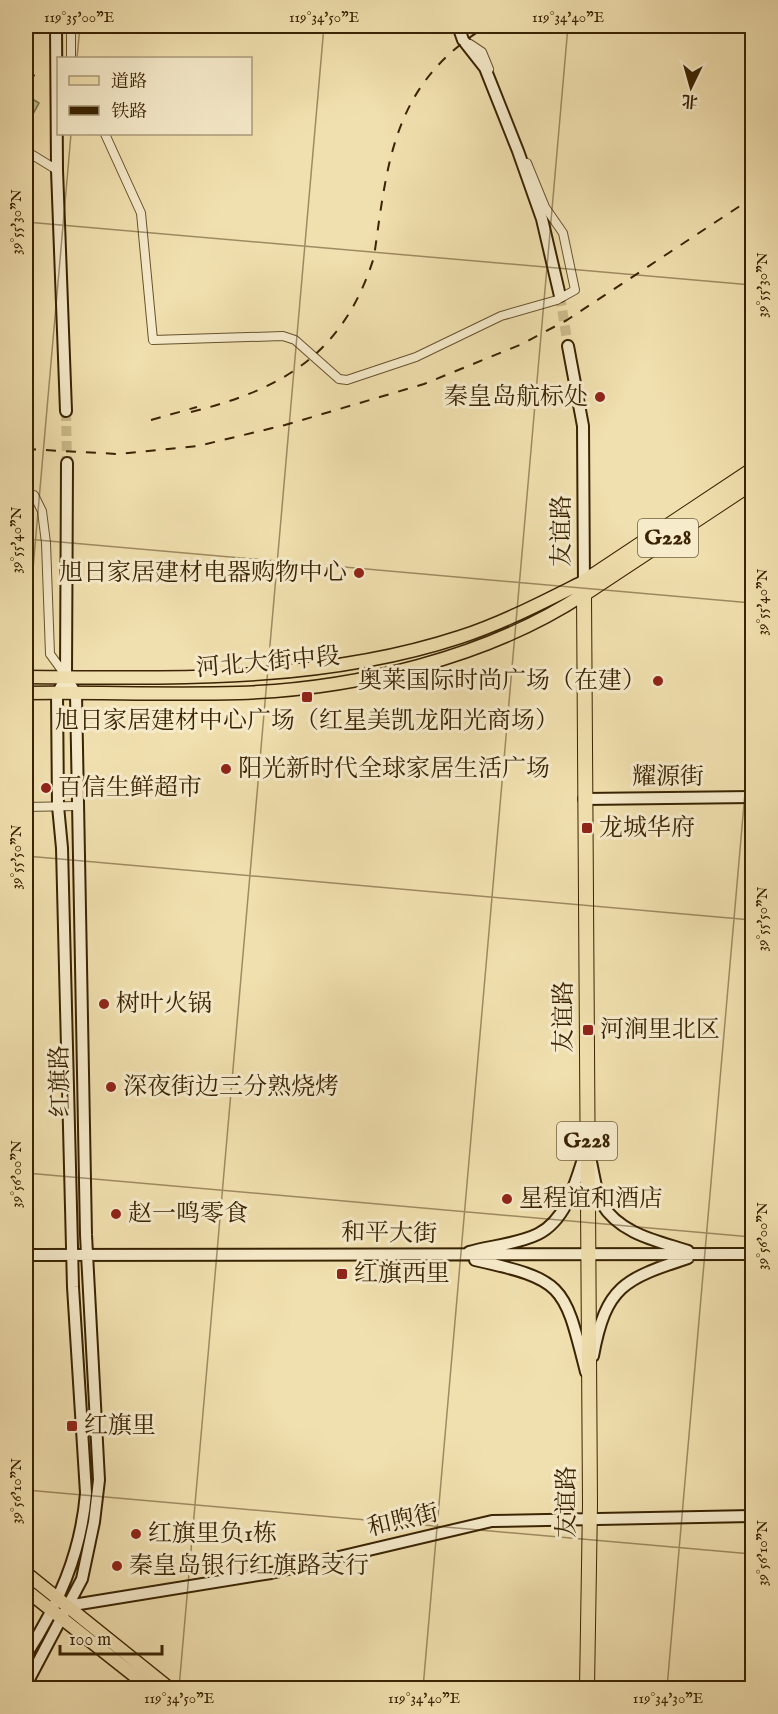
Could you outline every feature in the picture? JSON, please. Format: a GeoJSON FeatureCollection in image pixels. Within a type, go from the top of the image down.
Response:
{"type":"FeatureCollection","features":[{"type":"Feature","properties":{"kind":"highway","name":"G228"},"geometry":{"type":"LineString","coordinates":[[584,587],[753,470]]}},
{"type":"Feature","properties":{"kind":"highway","name":"河北大街中段"},"geometry":{"type":"LineString","coordinates":[[584,587],[753,483]]}},
{"type":"Feature","properties":{"kind":"highway","name":"友谊路"},"geometry":{"type":"LineString","coordinates":[[584,587],[590,1518],[587,1689]]}},
{"type":"Feature","properties":{"kind":"main road"},"geometry":{"type":"LineString","coordinates":[[56,26],[57,170],[66,411]]}},
{"type":"Feature","properties":{"kind":"main road"},"geometry":{"type":"LineString","coordinates":[[458,26],[463,40],[485,68],[518,151],[542,219],[560,296]]}},
{"type":"Feature","properties":{"kind":"main road","name":"友谊路"},"geometry":{"type":"LineString","coordinates":[[568,346],[583,426],[584,587]]}},
{"type":"Feature","properties":{"kind":"main road"},"geometry":{"type":"LineString","coordinates":[[26,1655],[60,1608],[84,1522],[86,1493],[73,1254],[62,848],[58,806],[57,694],[66,677],[67,463]]}},
{"type":"Feature","properties":{"kind":"main road"},"geometry":{"type":"LineString","coordinates":[[26,677],[203,678],[360,662],[460,637],[584,587]]}},
{"type":"Feature","properties":{"kind":"main road","name":"河北大街中段"},"geometry":{"type":"LineString","coordinates":[[26,693],[239,693],[287,689],[354,679],[410,667],[489,642],[557,612],[584,587]]}},
{"type":"Feature","properties":{"kind":"main road","name":"红旗路"},"geometry":{"type":"LineString","coordinates":[[26,1685],[60,1608],[82,1579],[94,1522],[99,1480],[87,1254],[76,694],[66,677]]}},
{"type":"Feature","properties":{"kind":"main road","name":"耀源街"},"geometry":{"type":"LineString","coordinates":[[584,799],[753,797]]}},
{"type":"Feature","properties":{"kind":"main road"},"geometry":{"type":"LineString","coordinates":[[587,1147],[602,1204],[620,1223],[639,1236],[700,1254]]}},
{"type":"Feature","properties":{"kind":"main road"},"geometry":{"type":"LineString","coordinates":[[454,1255],[537,1234],[552,1223],[567,1203],[587,1147]]}},
{"type":"Feature","properties":{"kind":"main road"},"geometry":{"type":"LineString","coordinates":[[588,1383],[600,1321],[621,1288],[641,1274],[700,1254]]}},
{"type":"Feature","properties":{"kind":"main road","name":"和平大街"},"geometry":{"type":"LineString","coordinates":[[26,1255],[753,1254]]}},
{"type":"Feature","properties":{"kind":"main road"},"geometry":{"type":"LineString","coordinates":[[454,1255],[525,1271],[546,1281],[555,1289],[563,1297],[573,1322],[588,1383]]}},
{"type":"Feature","properties":{"kind":"main road","name":"和煦街"},"geometry":{"type":"LineString","coordinates":[[60,1608],[271,1573],[492,1521],[753,1516]]}},
{"type":"Feature","properties":{"kind":"main road"},"geometry":{"type":"LineString","coordinates":[[26,1574],[60,1608],[150,1689]]}},
{"type":"Feature","properties":{"kind":"main road"},"geometry":{"type":"LineString","coordinates":[[26,1590],[60,1608],[169,1689]]}},
{"type":"Feature","properties":{"kind":"street"},"geometry":{"type":"LineString","coordinates":[[71,26],[71,57]]}},
{"type":"Feature","properties":{"kind":"street"},"geometry":{"type":"LineString","coordinates":[[105,135],[141,213],[153,340],[284,336],[295,340],[339,379],[347,380],[416,357],[501,316],[557,300],[575,290],[562,233],[545,207],[482,52],[463,40]]}},
{"type":"Feature","properties":{"kind":"street"},"geometry":{"type":"LineString","coordinates":[[26,151],[57,170]]}},
{"type":"Feature","properties":{"kind":"street"},"geometry":{"type":"LineString","coordinates":[[26,495],[34,495],[42,511],[49,580],[50,654],[66,677]]}},
{"type":"Feature","properties":{"kind":"street"},"geometry":{"type":"LineString","coordinates":[[26,807],[77,806]]}},
{"type":"Feature","properties":{"kind":"green space"},"geometry":{"type":"Polygon","coordinates":[[[26,95],[39,103],[27,125],[26,124],[26,95]]]}},
{"type":"Feature","properties":{"kind":"tunnel"},"geometry":{"type":"LineString","coordinates":[[560,296],[568,346]]}},
{"type":"Feature","properties":{"kind":"tunnel"},"geometry":{"type":"LineString","coordinates":[[66,411],[67,463]]}},
{"type":"Feature","properties":{"kind":"railway"},"geometry":{"type":"LineString","coordinates":[[191,412],[255,392],[282,378],[306,362],[327,342],[346,318],[361,290],[374,257],[391,155],[401,125],[414,98],[432,72],[456,48],[487,26]]}},
{"type":"Feature","properties":{"kind":"railway"},"geometry":{"type":"LineString","coordinates":[[26,71],[40,79]]}},
{"type":"Feature","properties":{"kind":"railway"},"geometry":{"type":"LineString","coordinates":[[26,449],[118,454],[198,446],[285,425],[424,384],[522,344],[567,320],[752,198]]}},
{"type":"Feature","properties":{"kind":"railway"},"geometry":{"type":"LineString","coordinates":[[151,420],[197,407]]}},
{"type":"Feature","properties":{"kind":"place","name":"秦皇岛航标处"},"geometry":{"type":"Point","coordinates":[600,397]}},
{"type":"Feature","properties":{"kind":"place","name":"旭日家居建材电器购物中心"},"geometry":{"type":"Point","coordinates":[359,573]}},
{"type":"Feature","properties":{"kind":"place","name":"奥莱国际时尚广场（在建）"},"geometry":{"type":"Point","coordinates":[658,681]}},
{"type":"Feature","properties":{"kind":"place","name":"旭日家居建材中心广场（红星美凯龙阳光商场）"},"geometry":{"type":"Point","coordinates":[307,697]}},
{"type":"Feature","properties":{"kind":"place","name":"阳光新时代全球家居生活广场"},"geometry":{"type":"Point","coordinates":[226,769]}},
{"type":"Feature","properties":{"kind":"place","name":"百信生鲜超市"},"geometry":{"type":"Point","coordinates":[46,788]}},
{"type":"Feature","properties":{"kind":"place","name":"龙城华府"},"geometry":{"type":"Point","coordinates":[587,828]}},
{"type":"Feature","properties":{"kind":"place","name":"树叶火锅"},"geometry":{"type":"Point","coordinates":[104,1004]}},
{"type":"Feature","properties":{"kind":"place","name":"河涧里北区"},"geometry":{"type":"Point","coordinates":[588,1030]}},
{"type":"Feature","properties":{"kind":"place","name":"深夜街边三分熟烧烤"},"geometry":{"type":"Point","coordinates":[111,1087]}},
{"type":"Feature","properties":{"kind":"place","name":"星程谊和酒店"},"geometry":{"type":"Point","coordinates":[507,1199]}},
{"type":"Feature","properties":{"kind":"place","name":"赵一鸣零食"},"geometry":{"type":"Point","coordinates":[116,1214]}},
{"type":"Feature","properties":{"kind":"place","name":"红旗西里"},"geometry":{"type":"Point","coordinates":[342,1274]}},
{"type":"Feature","properties":{"kind":"place","name":"红旗里"},"geometry":{"type":"Point","coordinates":[72,1426]}},
{"type":"Feature","properties":{"kind":"place","name":"红旗里负1栋"},"geometry":{"type":"Point","coordinates":[136,1534]}},
{"type":"Feature","properties":{"kind":"place","name":"秦皇岛银行红旗路支行"},"geometry":{"type":"Point","coordinates":[117,1566]}}]}
